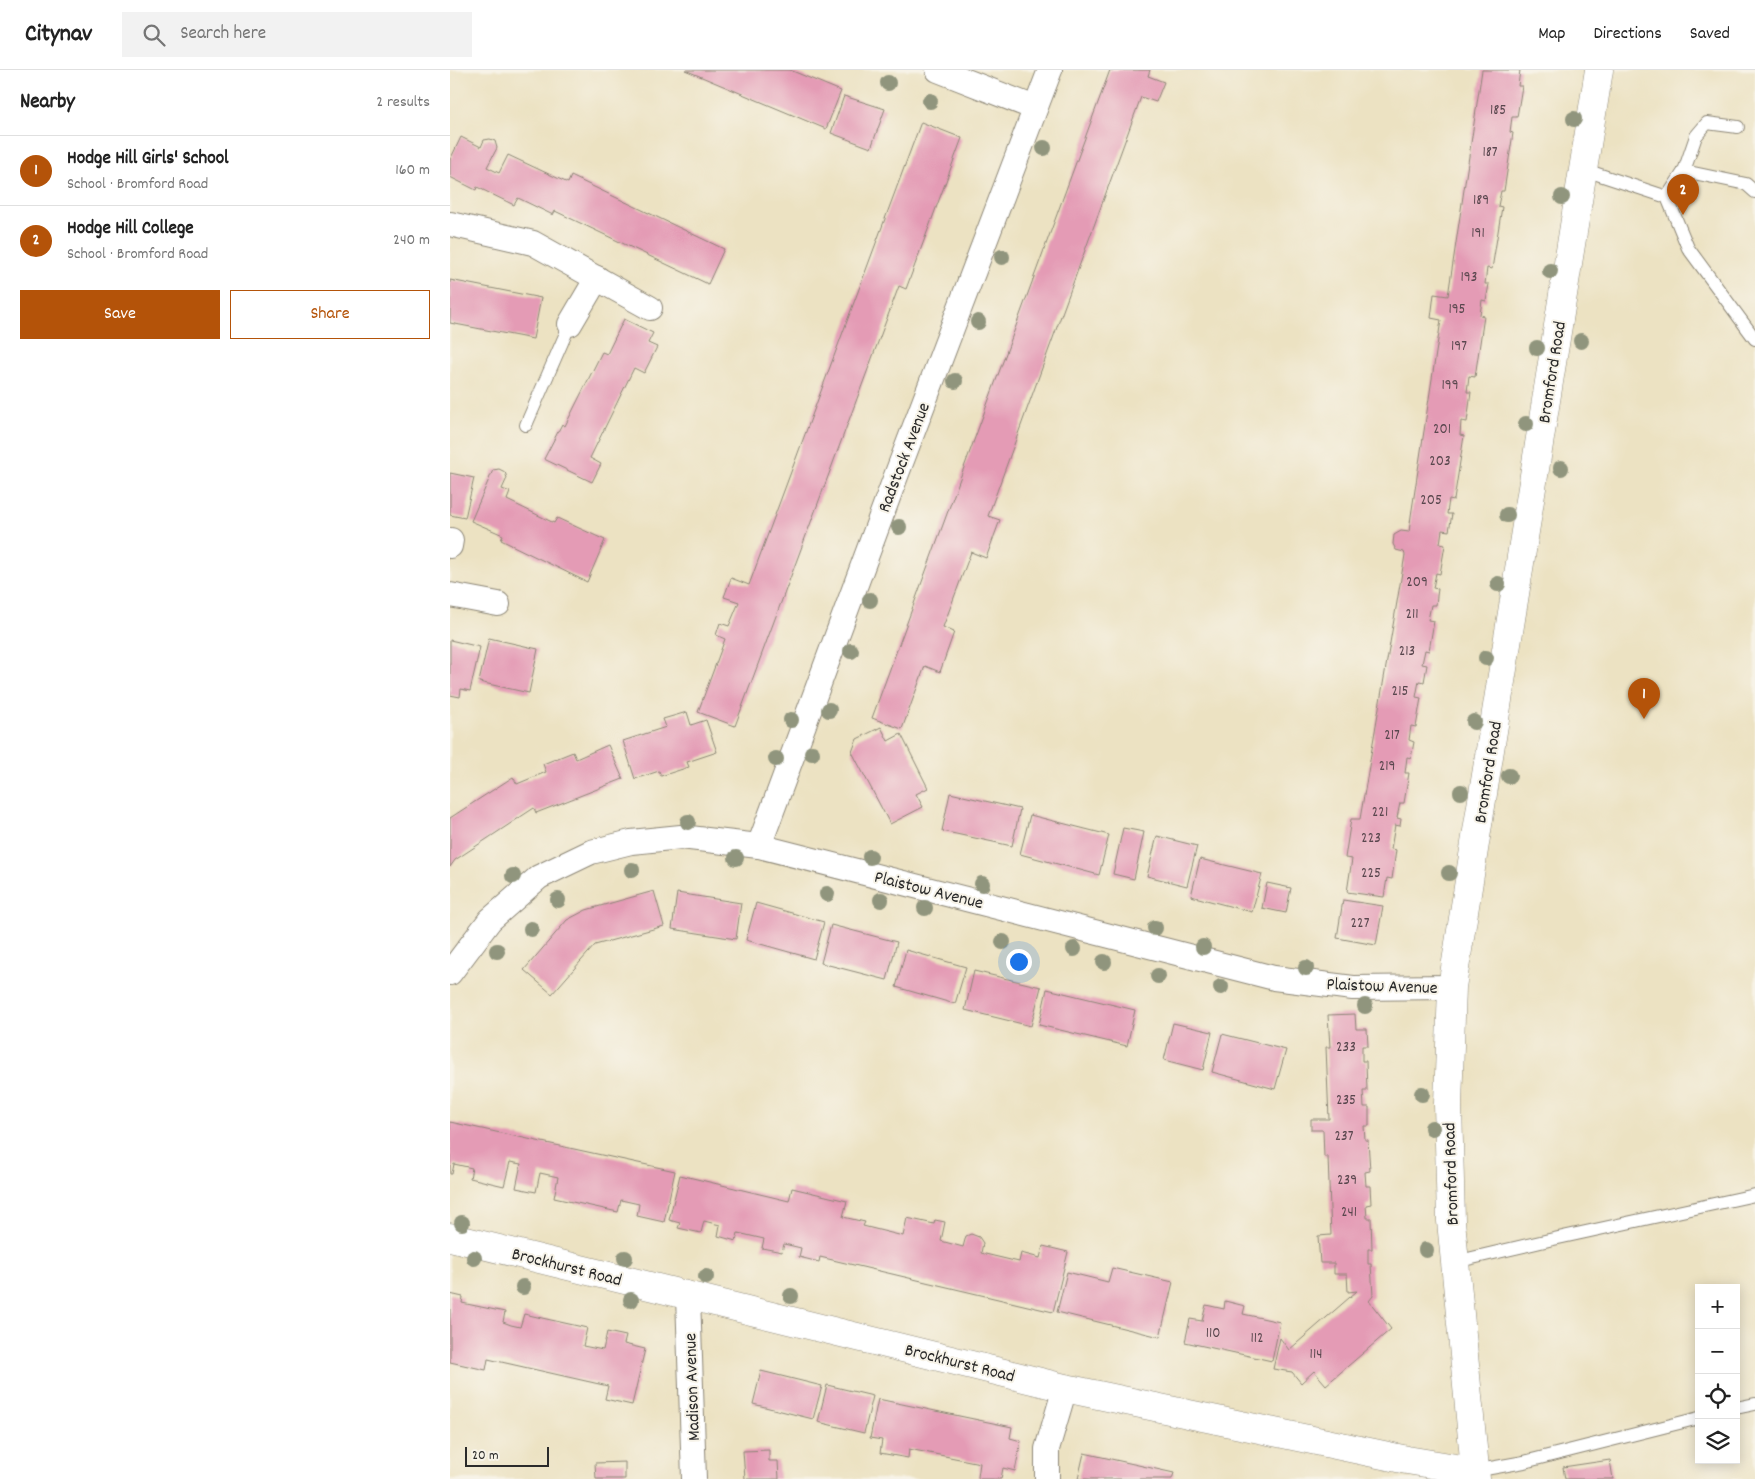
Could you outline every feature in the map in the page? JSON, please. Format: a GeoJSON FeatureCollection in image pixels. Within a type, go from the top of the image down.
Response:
{"type":"FeatureCollection","features":[{"type":"Feature","properties":{"kind":"street"},"geometry":{"type":"LineString","coordinates":[[938,70],[1035,108]]}},
{"type":"Feature","properties":{"kind":"street","name":"Radstock Avenue"},"geometry":{"type":"LineString","coordinates":[[759,846],[1050,70]]}},
{"type":"Feature","properties":{"kind":"street","name":"Bromford Road"},"geometry":{"type":"LineString","coordinates":[[1475,1475],[1451,1221],[1448,1104],[1452,987],[1599,70]]}},
{"type":"Feature","properties":{"kind":"street"},"geometry":{"type":"LineString","coordinates":[[450,224],[532,243],[650,308]]}},
{"type":"Feature","properties":{"kind":"street"},"geometry":{"type":"LineString","coordinates":[[570,324],[597,278]]}},
{"type":"Feature","properties":{"kind":"street"},"geometry":{"type":"LineString","coordinates":[[450,596],[498,604]]}},
{"type":"Feature","properties":{"kind":"street","name":"Plaistow Avenue"},"geometry":{"type":"LineString","coordinates":[[450,973],[490,920],[539,877],[591,852],[631,842],[681,837],[759,846],[1274,978],[1353,988],[1452,987]]}},
{"type":"Feature","properties":{"kind":"street","name":"Brockhurst Road"},"geometry":{"type":"LineString","coordinates":[[450,1237],[1065,1388],[1475,1475]]}},
{"type":"Feature","properties":{"kind":"street","name":"Madison Avenue"},"geometry":{"type":"LineString","coordinates":[[688,1296],[694,1479]]}},
{"type":"Feature","properties":{"kind":"street"},"geometry":{"type":"LineString","coordinates":[[1048,1479],[1047,1449],[1065,1388]]}},
{"type":"Feature","properties":{"kind":"lane"},"geometry":{"type":"LineString","coordinates":[[1666,197],[1684,171],[1696,136],[1707,123],[1738,127]]}},
{"type":"Feature","properties":{"kind":"lane"},"geometry":{"type":"LineString","coordinates":[[1582,169],[1666,197],[1688,248],[1755,339]]}},
{"type":"Feature","properties":{"kind":"lane"},"geometry":{"type":"LineString","coordinates":[[1684,171],[1746,184],[1755,192]]}},
{"type":"Feature","properties":{"kind":"lane"},"geometry":{"type":"LineString","coordinates":[[526,425],[570,324]]}},
{"type":"Feature","properties":{"kind":"lane"},"geometry":{"type":"LineString","coordinates":[[1455,1262],[1755,1195]]}},
{"type":"Feature","properties":{"kind":"lane"},"geometry":{"type":"LineString","coordinates":[[1740,1407],[1755,1404]]}},
{"type":"Feature","properties":{"kind":"lane"},"geometry":{"type":"LineString","coordinates":[[1475,1475],[1695,1419]]}},
{"type":"Feature","properties":{"kind":"building"},"geometry":{"type":"Polygon","coordinates":[[[685,70],[790,70],[841,91],[826,129],[685,70]]]}},
{"type":"Feature","properties":{"kind":"building"},"geometry":{"type":"Polygon","coordinates":[[[1110,70],[1150,70],[1148,76],[1164,82],[1156,102],[1141,97],[988,516],[1000,520],[986,558],[971,552],[943,627],[954,632],[940,672],[925,666],[902,729],[872,718],[1110,70]]]}},
{"type":"Feature","properties":{"kind":"building"},"geometry":{"type":"Polygon","coordinates":[[[1482,70],[1520,70],[1518,86],[1522,86],[1517,117],[1512,117],[1510,132],[1513,133],[1504,191],[1501,191],[1498,206],[1502,207],[1492,269],[1487,268],[1485,284],[1489,284],[1486,301],[1482,300],[1480,315],[1484,316],[1475,377],[1469,376],[1467,392],[1471,392],[1467,422],[1461,421],[1460,435],[1464,436],[1454,500],[1449,499],[1447,514],[1452,514],[1449,531],[1442,530],[1440,544],[1445,545],[1440,574],[1436,573],[1433,588],[1438,589],[1436,605],[1431,605],[1428,620],[1434,621],[1429,651],[1425,650],[1422,664],[1427,665],[1424,682],[1419,681],[1416,697],[1421,698],[1416,727],[1411,726],[1409,740],[1414,742],[1411,758],[1407,757],[1405,773],[1409,773],[1404,803],[1400,803],[1397,818],[1401,819],[1400,826],[1395,825],[1391,849],[1396,850],[1392,879],[1387,878],[1384,897],[1347,892],[1352,859],[1345,858],[1351,819],[1360,819],[1405,555],[1404,552],[1396,550],[1393,544],[1394,535],[1401,531],[1409,532],[1441,320],[1431,318],[1434,294],[1448,296],[1482,70]]]}},
{"type":"Feature","properties":{"kind":"building"},"geometry":{"type":"Polygon","coordinates":[[[844,96],[885,109],[871,148],[831,133],[844,96]]]}},
{"type":"Feature","properties":{"kind":"building"},"geometry":{"type":"Polygon","coordinates":[[[921,122],[962,138],[906,289],[899,286],[735,726],[698,712],[725,639],[716,635],[720,623],[729,626],[739,602],[724,597],[731,578],[749,585],[921,122]]]}},
{"type":"Feature","properties":{"kind":"building"},"geometry":{"type":"Polygon","coordinates":[[[461,137],[481,147],[484,140],[490,139],[495,141],[497,148],[487,167],[499,173],[508,155],[568,183],[571,176],[724,249],[708,284],[555,211],[553,215],[518,198],[514,205],[477,187],[476,190],[450,177],[450,160],[461,137]]]}},
{"type":"Feature","properties":{"kind":"building"},"geometry":{"type":"Polygon","coordinates":[[[450,280],[541,298],[533,339],[450,323],[450,280]]]}},
{"type":"Feature","properties":{"kind":"building"},"geometry":{"type":"Polygon","coordinates":[[[624,319],[653,333],[648,343],[657,347],[644,373],[634,368],[590,458],[601,464],[592,482],[544,459],[562,424],[565,426],[602,352],[607,354],[624,319]]]}},
{"type":"Feature","properties":{"kind":"building"},"geometry":{"type":"Polygon","coordinates":[[[499,469],[505,472],[507,478],[502,489],[510,492],[507,500],[554,523],[557,518],[605,540],[587,582],[501,540],[503,535],[471,521],[493,470],[499,469]]]}},
{"type":"Feature","properties":{"kind":"building"},"geometry":{"type":"Polygon","coordinates":[[[450,473],[474,478],[465,518],[450,515],[450,473]]]}},
{"type":"Feature","properties":{"kind":"building"},"geometry":{"type":"Polygon","coordinates":[[[489,638],[538,649],[529,693],[479,682],[489,638]]]}},
{"type":"Feature","properties":{"kind":"building"},"geometry":{"type":"Polygon","coordinates":[[[450,640],[480,647],[470,691],[461,689],[460,697],[450,695],[450,640]]]}},
{"type":"Feature","properties":{"kind":"building"},"geometry":{"type":"Polygon","coordinates":[[[687,712],[691,725],[706,720],[717,752],[687,762],[689,767],[661,776],[659,771],[635,779],[623,741],[666,727],[663,719],[687,712]]]}},
{"type":"Feature","properties":{"kind":"building"},"geometry":{"type":"Polygon","coordinates":[[[881,727],[888,741],[901,734],[928,788],[916,794],[923,807],[890,824],[852,752],[857,739],[881,727]]]}},
{"type":"Feature","properties":{"kind":"building"},"geometry":{"type":"Polygon","coordinates":[[[608,745],[623,779],[536,813],[534,808],[455,860],[450,867],[450,818],[513,777],[517,784],[546,772],[543,764],[573,752],[576,759],[608,745]]]}},
{"type":"Feature","properties":{"kind":"building"},"geometry":{"type":"Polygon","coordinates":[[[950,793],[1020,809],[1012,846],[942,831],[950,793]]]}},
{"type":"Feature","properties":{"kind":"building"},"geometry":{"type":"Polygon","coordinates":[[[1030,815],[1109,835],[1099,875],[1020,854],[1030,815]]]}},
{"type":"Feature","properties":{"kind":"building"},"geometry":{"type":"Polygon","coordinates":[[[1123,828],[1144,832],[1134,879],[1113,874],[1123,828]]]}},
{"type":"Feature","properties":{"kind":"building"},"geometry":{"type":"Polygon","coordinates":[[[1157,836],[1197,846],[1187,886],[1147,876],[1157,836]]]}},
{"type":"Feature","properties":{"kind":"building"},"geometry":{"type":"Polygon","coordinates":[[[1200,859],[1262,874],[1252,912],[1191,896],[1200,859]]]}},
{"type":"Feature","properties":{"kind":"building"},"geometry":{"type":"Polygon","coordinates":[[[1267,883],[1291,888],[1286,913],[1262,908],[1267,883]]]}},
{"type":"Feature","properties":{"kind":"building"},"geometry":{"type":"Polygon","coordinates":[[[654,891],[664,926],[595,945],[552,994],[524,970],[567,920],[586,910],[654,891]]]}},
{"type":"Feature","properties":{"kind":"building"},"geometry":{"type":"Polygon","coordinates":[[[677,893],[741,903],[736,939],[672,929],[677,893]]]}},
{"type":"Feature","properties":{"kind":"building"},"geometry":{"type":"Polygon","coordinates":[[[1343,900],[1383,906],[1376,945],[1337,938],[1343,900]]]}},
{"type":"Feature","properties":{"kind":"building"},"geometry":{"type":"Polygon","coordinates":[[[756,903],[824,922],[814,959],[746,940],[756,903]]]}},
{"type":"Feature","properties":{"kind":"building"},"geometry":{"type":"Polygon","coordinates":[[[831,925],[897,942],[887,980],[821,963],[831,925]]]}},
{"type":"Feature","properties":{"kind":"building"},"geometry":{"type":"Polygon","coordinates":[[[906,950],[966,967],[955,1004],[896,987],[906,950]]]}},
{"type":"Feature","properties":{"kind":"building"},"geometry":{"type":"Polygon","coordinates":[[[974,971],[1041,987],[1031,1026],[965,1010],[974,971]]]}},
{"type":"Feature","properties":{"kind":"building"},"geometry":{"type":"Polygon","coordinates":[[[1047,989],[1135,1010],[1127,1046],[1039,1025],[1047,989]]]}},
{"type":"Feature","properties":{"kind":"building"},"geometry":{"type":"Polygon","coordinates":[[[1355,1014],[1356,1029],[1367,1029],[1368,1046],[1362,1046],[1362,1061],[1366,1061],[1367,1091],[1363,1091],[1364,1107],[1369,1107],[1369,1126],[1364,1126],[1365,1140],[1368,1140],[1370,1171],[1365,1172],[1366,1186],[1370,1186],[1371,1204],[1366,1205],[1367,1218],[1371,1218],[1372,1249],[1368,1249],[1368,1264],[1371,1264],[1373,1296],[1369,1301],[1391,1329],[1326,1385],[1314,1371],[1301,1383],[1292,1372],[1273,1369],[1280,1338],[1289,1350],[1357,1291],[1348,1292],[1347,1274],[1334,1274],[1334,1263],[1320,1263],[1318,1236],[1331,1235],[1328,1157],[1324,1157],[1323,1130],[1311,1130],[1311,1119],[1329,1119],[1326,1047],[1330,1047],[1328,1015],[1355,1014]]]}},
{"type":"Feature","properties":{"kind":"building"},"geometry":{"type":"Polygon","coordinates":[[[1173,1023],[1212,1032],[1203,1070],[1164,1060],[1173,1023]]]}},
{"type":"Feature","properties":{"kind":"building"},"geometry":{"type":"Polygon","coordinates":[[[1222,1034],[1286,1050],[1275,1089],[1212,1072],[1222,1034]]]}},
{"type":"Feature","properties":{"kind":"building"},"geometry":{"type":"Polygon","coordinates":[[[450,1122],[675,1171],[664,1222],[637,1216],[639,1204],[621,1200],[618,1212],[554,1198],[558,1177],[540,1173],[536,1192],[516,1188],[521,1164],[510,1162],[504,1186],[470,1178],[472,1168],[454,1164],[452,1174],[450,1174],[450,1122]]]}},
{"type":"Feature","properties":{"kind":"building"},"geometry":{"type":"Polygon","coordinates":[[[680,1175],[789,1201],[792,1188],[847,1201],[843,1217],[865,1222],[863,1226],[903,1236],[907,1218],[934,1224],[935,1220],[945,1222],[941,1241],[963,1247],[966,1236],[971,1234],[979,1237],[983,1243],[981,1253],[1019,1262],[1021,1253],[1040,1258],[1043,1246],[1068,1252],[1053,1312],[820,1257],[819,1262],[799,1257],[801,1248],[784,1244],[782,1252],[762,1248],[764,1239],[738,1233],[736,1241],[718,1236],[720,1225],[704,1221],[701,1233],[678,1228],[680,1223],[669,1220],[680,1175]]]}},
{"type":"Feature","properties":{"kind":"building"},"geometry":{"type":"Polygon","coordinates":[[[1112,1268],[1173,1282],[1160,1337],[1057,1312],[1067,1272],[1108,1282],[1112,1268]]]}},
{"type":"Feature","properties":{"kind":"building"},"geometry":{"type":"Polygon","coordinates":[[[450,1294],[463,1297],[462,1303],[505,1312],[503,1322],[511,1325],[520,1327],[524,1314],[587,1328],[583,1346],[603,1350],[607,1332],[626,1336],[624,1344],[645,1349],[632,1405],[605,1399],[608,1386],[488,1359],[486,1370],[450,1362],[450,1294]]]}},
{"type":"Feature","properties":{"kind":"building"},"geometry":{"type":"Polygon","coordinates":[[[1225,1301],[1245,1306],[1243,1314],[1280,1322],[1272,1361],[1185,1342],[1190,1319],[1202,1321],[1206,1305],[1224,1309],[1225,1301]]]}},
{"type":"Feature","properties":{"kind":"building"},"geometry":{"type":"Polygon","coordinates":[[[761,1371],[822,1386],[813,1419],[753,1404],[761,1371]]]}},
{"type":"Feature","properties":{"kind":"building"},"geometry":{"type":"Polygon","coordinates":[[[827,1385],[873,1396],[864,1433],[818,1422],[827,1385]]]}},
{"type":"Feature","properties":{"kind":"building"},"geometry":{"type":"Polygon","coordinates":[[[878,1399],[1012,1427],[1010,1438],[1021,1441],[1015,1471],[1003,1468],[1001,1479],[979,1479],[980,1463],[909,1449],[908,1458],[880,1453],[882,1440],[870,1438],[878,1399]]]}},
{"type":"Feature","properties":{"kind":"building"},"geometry":{"type":"Polygon","coordinates":[[[769,1450],[769,1461],[778,1461],[779,1479],[745,1479],[743,1451],[769,1450]]]}},
{"type":"Feature","properties":{"kind":"building"},"geometry":{"type":"Polygon","coordinates":[[[1084,1453],[1174,1473],[1172,1479],[1078,1479],[1084,1453]]]}},
{"type":"Feature","properties":{"kind":"building"},"geometry":{"type":"Polygon","coordinates":[[[1610,1460],[1613,1479],[1565,1479],[1563,1467],[1610,1460]]]}},
{"type":"Feature","properties":{"kind":"building"},"geometry":{"type":"Polygon","coordinates":[[[625,1462],[625,1479],[596,1479],[595,1463],[625,1462]]]}},
{"type":"Feature","properties":{"kind":"place","name":"Hodge Hill College"},"geometry":{"type":"Point","coordinates":[1683,215]}},
{"type":"Feature","properties":{"kind":"place","name":"Hodge Hill Girls' School"},"geometry":{"type":"Point","coordinates":[1644,719]}}]}
